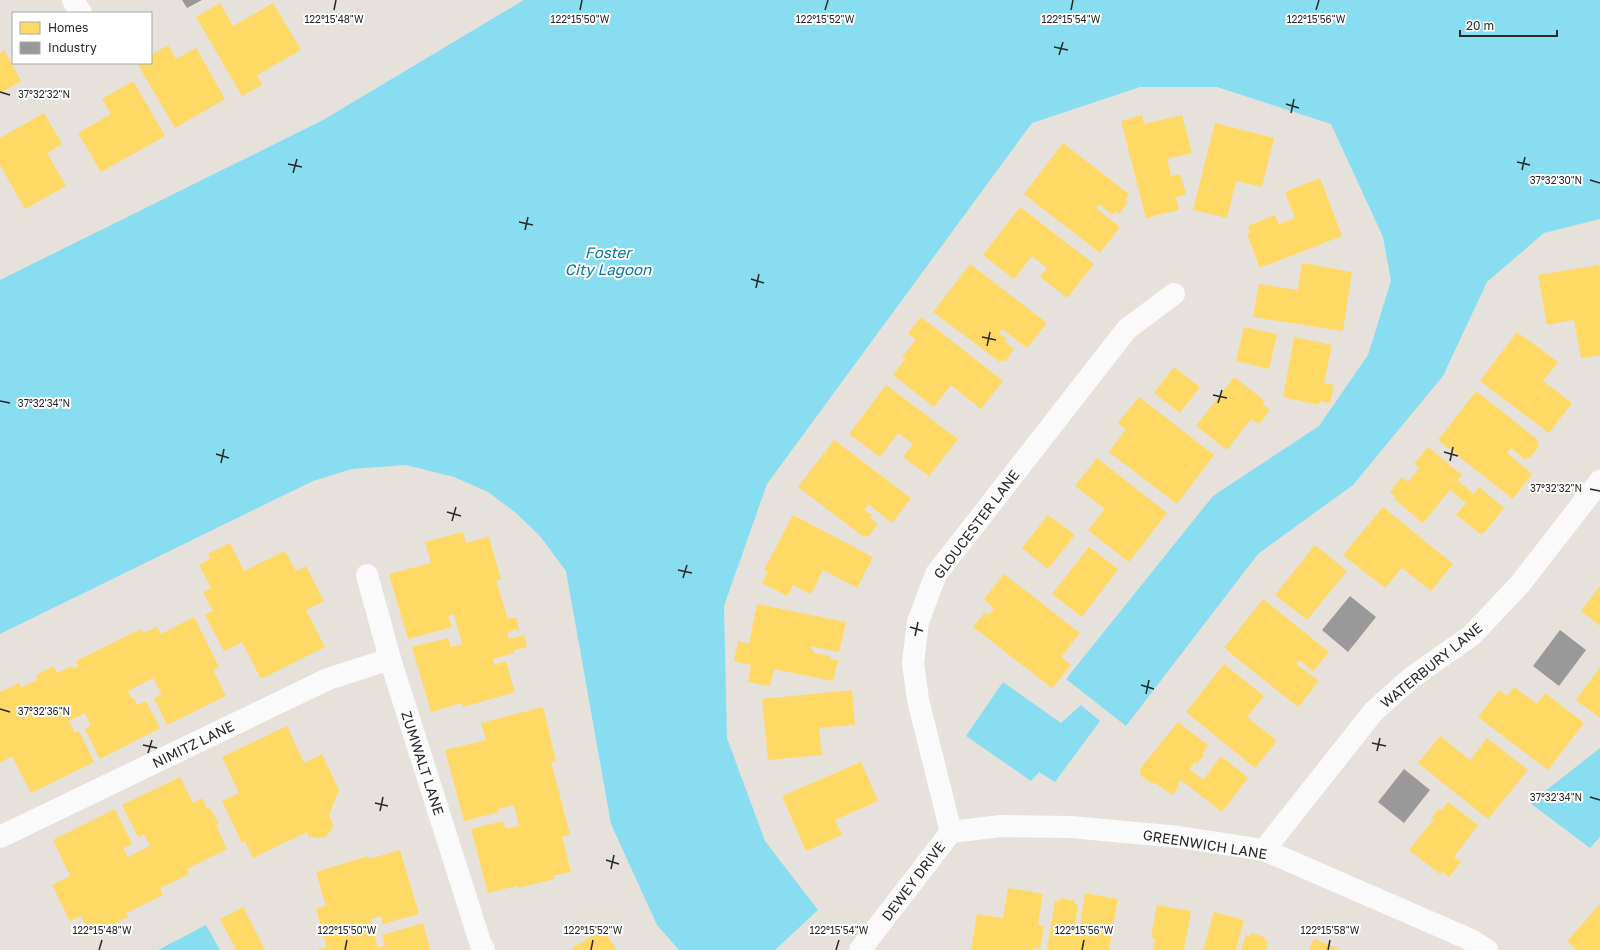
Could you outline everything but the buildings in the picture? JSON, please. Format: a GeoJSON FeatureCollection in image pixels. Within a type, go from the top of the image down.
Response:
{"type":"FeatureCollection","features":[{"type":"Feature","properties":{"kind":"street"},"geometry":{"type":"LineString","coordinates":[[73,0],[80,12]]}},
{"type":"Feature","properties":{"kind":"street","name":"GLOUCESTER LANE"},"geometry":{"type":"LineString","coordinates":[[951,832],[918,700],[913,663],[918,622],[936,574],[1127,329],[1174,294]]}},
{"type":"Feature","properties":{"kind":"street","name":"WATERBURY LANE"},"geometry":{"type":"LineString","coordinates":[[1264,850],[1374,710],[1411,678],[1472,635],[1520,584],[1600,482]]}},
{"type":"Feature","properties":{"kind":"street","name":"ZUMWALT LANE"},"geometry":{"type":"LineString","coordinates":[[367,575],[390,659],[480,942],[484,950]]}},
{"type":"Feature","properties":{"kind":"street","name":"NIMITZ LANE"},"geometry":{"type":"LineString","coordinates":[[0,837],[328,679],[390,659]]}},
{"type":"Feature","properties":{"kind":"street","name":"GREENWICH LANE"},"geometry":{"type":"LineString","coordinates":[[951,832],[1001,826],[1071,827],[1179,837],[1264,850],[1469,939],[1487,950]]}},
{"type":"Feature","properties":{"kind":"street","name":"DEWEY DRIVE"},"geometry":{"type":"LineString","coordinates":[[860,950],[951,832]]}},
{"type":"Feature","properties":{"kind":"water","name":"Foster City Lagoon"},"geometry":{"type":"Polygon","coordinates":[[[524,0],[1600,0],[1600,219],[1544,233],[1487,282],[1443,376],[1353,485],[1258,554],[1126,726],[1066,679],[1213,496],[1319,426],[1368,355],[1391,281],[1383,237],[1331,124],[1217,87],[1140,87],[1032,123],[767,484],[724,606],[727,738],[765,841],[818,910],[775,950],[679,950],[657,925],[611,824],[566,571],[540,536],[516,513],[488,492],[454,477],[406,465],[352,469],[313,481],[0,634],[0,280],[323,120],[524,0]]]}},
{"type":"Feature","properties":{"kind":"water"},"geometry":{"type":"Polygon","coordinates":[[[1003,682],[1061,723],[1081,705],[1100,721],[1055,782],[1039,772],[1031,781],[966,736],[1003,682]]]}},
{"type":"Feature","properties":{"kind":"water"},"geometry":{"type":"Polygon","coordinates":[[[1600,748],[1600,837],[1590,848],[1530,803],[1600,748]]]}},
{"type":"Feature","properties":{"kind":"water"},"geometry":{"type":"Polygon","coordinates":[[[206,925],[220,950],[158,950],[206,925]]]}}]}
